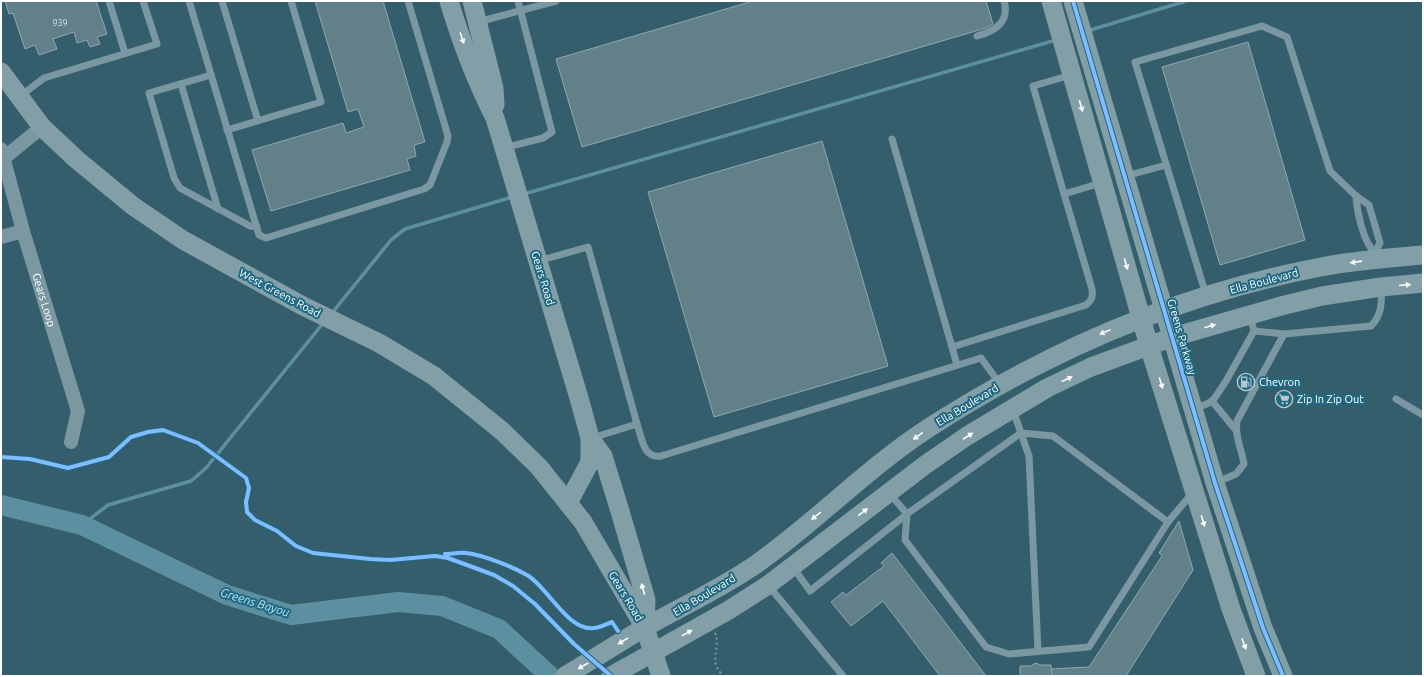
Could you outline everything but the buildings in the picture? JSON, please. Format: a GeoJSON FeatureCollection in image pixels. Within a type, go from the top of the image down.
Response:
{"type":"FeatureCollection","features":[{"type":"Feature","properties":{"kind":"main road","name":"Gears Road"},"geometry":{"type":"LineString","coordinates":[[450,1],[471,65],[495,118],[590,438],[590,462],[568,503],[583,522],[645,628],[661,676]]}},
{"type":"Feature","properties":{"kind":"main road","name":"Gears Road"},"geometry":{"type":"LineString","coordinates":[[472,1],[494,88],[495,118]]}},
{"type":"Feature","properties":{"kind":"main road"},"geometry":{"type":"LineString","coordinates":[[1050,1],[1149,346],[1231,609],[1256,676]]}},
{"type":"Feature","properties":{"kind":"main road","name":"Greens Parkway"},"geometry":{"type":"LineString","coordinates":[[1074,8],[1126,176],[1215,484],[1263,628],[1283,676]]}},
{"type":"Feature","properties":{"kind":"main road","name":"West Greens Road"},"geometry":{"type":"LineString","coordinates":[[1,72],[42,127],[76,159],[133,206],[183,240],[303,306],[379,344],[434,376],[502,431],[539,467],[568,503]]}},
{"type":"Feature","properties":{"kind":"main road"},"geometry":{"type":"LineString","coordinates":[[1103,183],[1126,176]]}},
{"type":"Feature","properties":{"kind":"main road","name":"Ella Boulevard"},"geometry":{"type":"LineString","coordinates":[[565,676],[645,628],[754,566],[871,471],[926,430],[1001,385],[1096,336],[1165,309],[1272,278],[1375,255],[1423,254]]}},
{"type":"Feature","properties":{"kind":"main road"},"geometry":{"type":"LineString","coordinates":[[1375,255],[1381,287]]}},
{"type":"Feature","properties":{"kind":"main road"},"geometry":{"type":"LineString","coordinates":[[616,673],[728,610],[768,585],[925,465],[1013,408],[1047,388],[1088,369],[1173,337],[1252,322],[1322,296],[1381,287],[1423,283]]}},
{"type":"Feature","properties":{"kind":"main road"},"geometry":{"type":"LineString","coordinates":[[1001,385],[1013,408]]}},
{"type":"Feature","properties":{"kind":"main road","name":"Gears Road"},"geometry":{"type":"LineString","coordinates":[[590,438],[603,456],[646,600],[645,628]]}},
{"type":"Feature","properties":{"kind":"main road"},"geometry":{"type":"LineString","coordinates":[[871,471],[889,492]]}},
{"type":"Feature","properties":{"kind":"main road"},"geometry":{"type":"LineString","coordinates":[[1194,490],[1215,484]]}},
{"type":"Feature","properties":{"kind":"main road"},"geometry":{"type":"LineString","coordinates":[[754,566],[768,585]]}},
{"type":"Feature","properties":{"kind":"street","name":"Gears Loop"},"geometry":{"type":"LineString","coordinates":[[42,127],[3,154],[23,231],[78,411],[72,442]]}},
{"type":"Feature","properties":{"kind":"street"},"geometry":{"type":"LineString","coordinates":[[1,237],[23,231]]}},
{"type":"Feature","properties":{"kind":"lane"},"geometry":{"type":"LineString","coordinates":[[110,1],[125,53]]}},
{"type":"Feature","properties":{"kind":"lane"},"geometry":{"type":"LineString","coordinates":[[19,97],[44,78],[157,44],[143,1]]}},
{"type":"Feature","properties":{"kind":"lane"},"geometry":{"type":"LineString","coordinates":[[189,1],[256,227],[259,235],[266,238],[424,189],[430,185],[448,136],[408,1]]}},
{"type":"Feature","properties":{"kind":"lane"},"geometry":{"type":"LineString","coordinates":[[222,1],[258,121]]}},
{"type":"Feature","properties":{"kind":"lane"},"geometry":{"type":"LineString","coordinates":[[227,130],[321,102],[291,1]]}},
{"type":"Feature","properties":{"kind":"lane"},"geometry":{"type":"LineString","coordinates":[[504,148],[543,138],[552,132],[518,1]]}},
{"type":"Feature","properties":{"kind":"lane"},"geometry":{"type":"LineString","coordinates":[[478,22],[556,1]]}},
{"type":"Feature","properties":{"kind":"lane"},"geometry":{"type":"LineString","coordinates":[[978,36],[990,32],[1003,21],[1007,10],[1004,1]]}},
{"type":"Feature","properties":{"kind":"lane"},"geometry":{"type":"LineString","coordinates":[[1207,297],[1135,62],[1262,26],[1287,37],[1330,171],[1356,196],[1369,205],[1380,243],[1375,255],[1368,247],[1357,207],[1356,196]]}},
{"type":"Feature","properties":{"kind":"lane"},"geometry":{"type":"LineString","coordinates":[[211,75],[149,93],[174,178],[180,188],[250,226],[256,227]]}},
{"type":"Feature","properties":{"kind":"lane"},"geometry":{"type":"LineString","coordinates":[[952,347],[1086,305],[1091,301],[1093,296],[1092,289],[1033,86],[1072,75]]}},
{"type":"Feature","properties":{"kind":"lane"},"geometry":{"type":"LineString","coordinates":[[180,84],[218,209]]}},
{"type":"Feature","properties":{"kind":"lane"},"geometry":{"type":"LineString","coordinates":[[892,138],[957,365]]}},
{"type":"Feature","properties":{"kind":"lane"},"geometry":{"type":"LineString","coordinates":[[1126,176],[1166,165]]}},
{"type":"Feature","properties":{"kind":"lane"},"geometry":{"type":"LineString","coordinates":[[1064,194],[1103,183]]}},
{"type":"Feature","properties":{"kind":"lane"},"geometry":{"type":"LineString","coordinates":[[538,261],[588,247],[637,424],[645,449],[649,455],[654,457],[981,358],[1001,385]]}},
{"type":"Feature","properties":{"kind":"lane"},"geometry":{"type":"LineString","coordinates":[[1194,409],[1212,401],[1226,381],[1252,322],[1284,334],[1370,326],[1376,321],[1380,311],[1382,302],[1381,287]]}},
{"type":"Feature","properties":{"kind":"lane"},"geometry":{"type":"LineString","coordinates":[[1235,429],[1237,421],[1284,334]]}},
{"type":"Feature","properties":{"kind":"lane"},"geometry":{"type":"LineString","coordinates":[[1396,399],[1423,415]]}},
{"type":"Feature","properties":{"kind":"lane"},"geometry":{"type":"LineString","coordinates":[[1212,401],[1235,429],[1244,464],[1236,474],[1215,484]]}},
{"type":"Feature","properties":{"kind":"lane"},"geometry":{"type":"LineString","coordinates":[[1013,408],[1029,456],[1038,651]]}},
{"type":"Feature","properties":{"kind":"lane"},"geometry":{"type":"LineString","coordinates":[[590,438],[637,424]]}},
{"type":"Feature","properties":{"kind":"lane"},"geometry":{"type":"LineString","coordinates":[[793,567],[810,591],[907,514],[1021,433],[1054,436],[1168,522]]}},
{"type":"Feature","properties":{"kind":"lane"},"geometry":{"type":"LineString","coordinates":[[889,492],[907,514],[905,540],[986,646],[1009,654],[1089,647],[1168,522],[1194,490]]}},
{"type":"Feature","properties":{"kind":"lane"},"geometry":{"type":"LineString","coordinates":[[768,585],[843,676]]}},
{"type":"Feature","properties":{"kind":"path"},"geometry":{"type":"LineString","coordinates":[[715,632],[718,638],[715,655],[716,666],[723,676]]}},
{"type":"Feature","properties":{"kind":"waterway"},"geometry":{"type":"LineString","coordinates":[[1087,31],[1186,1]]}},
{"type":"Feature","properties":{"kind":"waterway"},"geometry":{"type":"LineString","coordinates":[[524,194],[1056,40]]}},
{"type":"Feature","properties":{"kind":"waterway"},"geometry":{"type":"LineString","coordinates":[[332,313],[391,240],[405,229],[512,197]]}},
{"type":"Feature","properties":{"kind":"waterway"},"geometry":{"type":"LineString","coordinates":[[82,525],[108,505],[191,481],[206,468],[324,322]]}},
{"type":"Feature","properties":{"kind":"waterway","name":"Greens Bayou"},"geometry":{"type":"LineString","coordinates":[[1,505],[82,525],[227,595],[291,615],[398,602],[442,606],[499,629],[550,676]]}},
{"type":"Feature","properties":{"kind":"cycle path"},"geometry":{"type":"LineString","coordinates":[[1073,1],[1215,483],[1263,628],[1283,676]]}},
{"type":"Feature","properties":{"kind":"cycle path"},"geometry":{"type":"LineString","coordinates":[[1,457],[30,459],[68,468],[109,457],[131,437],[148,432],[163,430],[198,443],[246,478],[249,488],[246,502],[247,512],[255,520],[277,531],[296,546],[313,553],[370,559],[390,560],[435,556],[448,558],[494,575],[513,586],[535,604],[574,644],[611,676]]}},
{"type":"Feature","properties":{"kind":"cycle path"},"geometry":{"type":"LineString","coordinates":[[445,554],[473,554],[489,558],[513,568],[535,581],[558,607],[575,623],[584,627],[594,628],[601,627],[612,622],[618,631]]}},
{"type":"Feature","properties":{"kind":"place","name":"Chevron"},"geometry":{"type":"Point","coordinates":[1246,382]}},
{"type":"Feature","properties":{"kind":"place","name":"Zip In Zip Out"},"geometry":{"type":"Point","coordinates":[1284,399]}}]}
